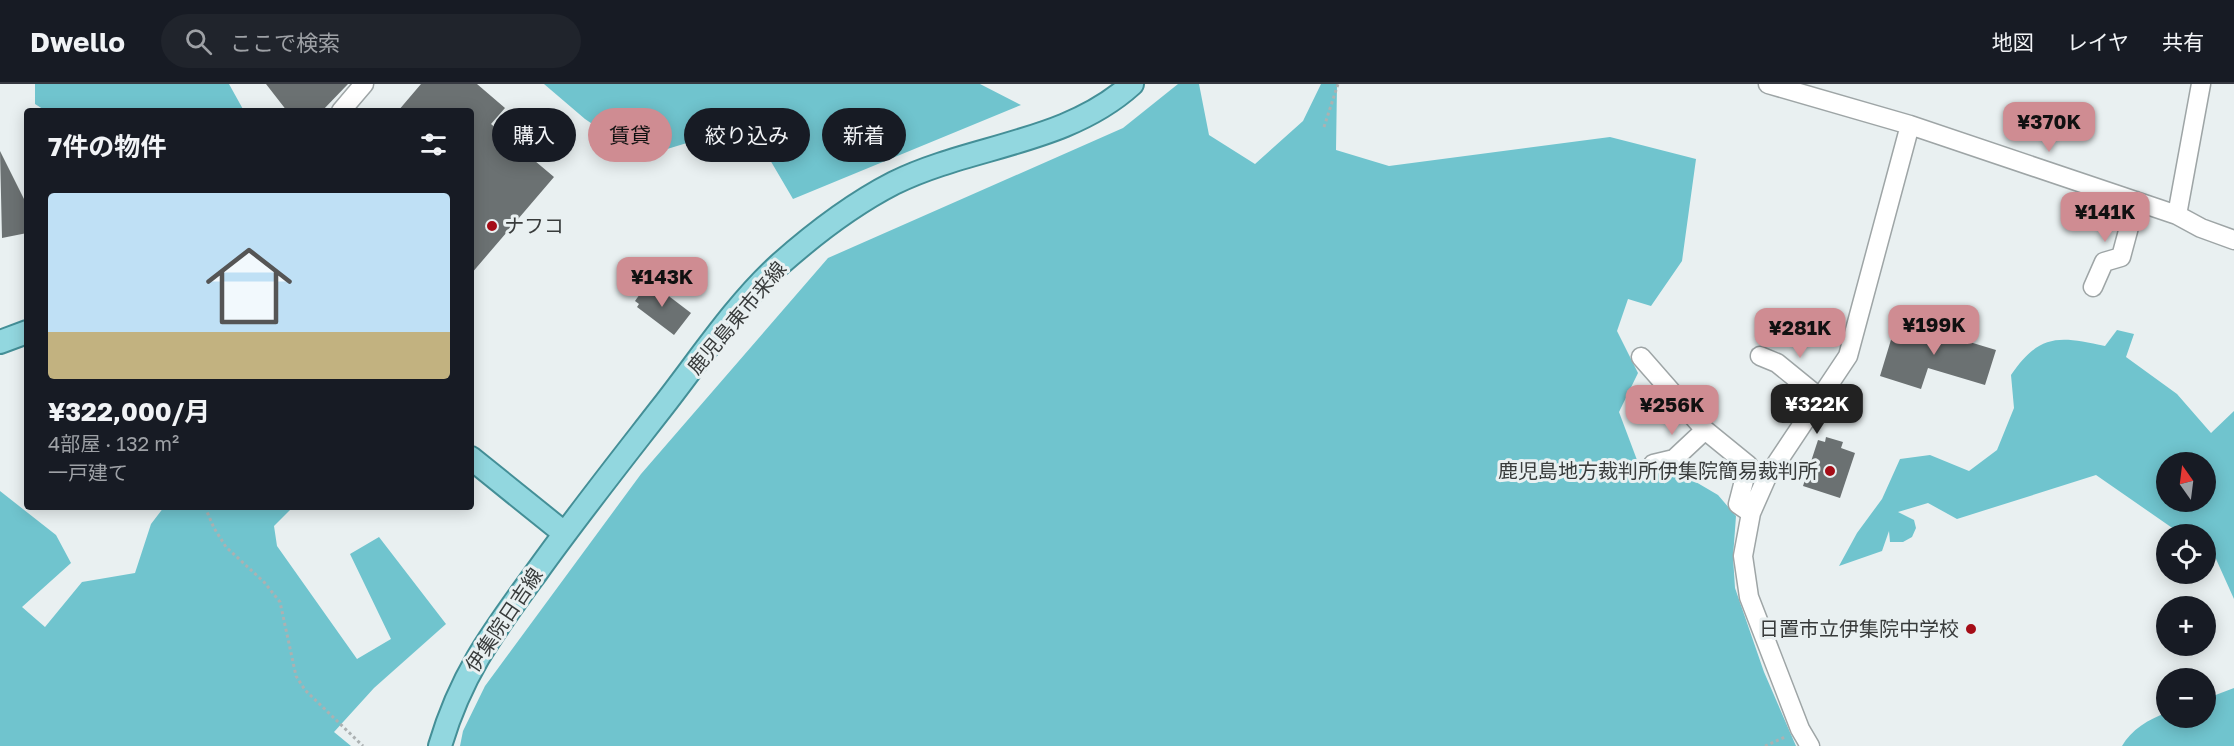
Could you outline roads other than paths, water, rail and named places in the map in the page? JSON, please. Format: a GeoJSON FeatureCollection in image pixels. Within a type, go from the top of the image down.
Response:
{"type":"FeatureCollection","features":[{"type":"Feature","properties":{"kind":"main road","name":"鹿児島東市来線"},"geometry":{"type":"LineString","coordinates":[[564,533],[744,303],[778,266],[816,233],[895,183],[942,165],[1052,131],[1087,115],[1119,96],[1131,84]]}},
{"type":"Feature","properties":{"kind":"main road"},"geometry":{"type":"LineString","coordinates":[[0,342],[24,333]]}},
{"type":"Feature","properties":{"kind":"main road"},"geometry":{"type":"LineString","coordinates":[[474,460],[564,533]]}},
{"type":"Feature","properties":{"kind":"main road","name":"伊集院日吉線"},"geometry":{"type":"LineString","coordinates":[[440,746],[465,679],[483,645],[564,533]]}},
{"type":"Feature","properties":{"kind":"street"},"geometry":{"type":"LineString","coordinates":[[344,108],[364,84]]}},
{"type":"Feature","properties":{"kind":"street"},"geometry":{"type":"LineString","coordinates":[[1768,84],[1911,125],[2176,215],[2201,228],[2234,240]]}},
{"type":"Feature","properties":{"kind":"street"},"geometry":{"type":"LineString","coordinates":[[2176,215],[2201,84]]}},
{"type":"Feature","properties":{"kind":"street"},"geometry":{"type":"LineString","coordinates":[[1810,746],[1800,729],[1749,597],[1743,556],[1751,513],[1766,479],[1848,356],[1911,125]]}},
{"type":"Feature","properties":{"kind":"street"},"geometry":{"type":"LineString","coordinates":[[2093,287],[2104,262],[2128,260],[2136,201]]}},
{"type":"Feature","properties":{"kind":"street"},"geometry":{"type":"LineString","coordinates":[[1760,356],[1777,363],[1820,398]]}},
{"type":"Feature","properties":{"kind":"street"},"geometry":{"type":"LineString","coordinates":[[1641,357],[1705,430],[1748,465],[1738,504],[1751,513]]}},
{"type":"Feature","properties":{"kind":"street"},"geometry":{"type":"LineString","coordinates":[[1653,464],[1674,459],[1705,430]]}},
{"type":"Feature","properties":{"kind":"place","name":"ナフコ"},"geometry":{"type":"Point","coordinates":[492,226]}},
{"type":"Feature","properties":{"kind":"place","name":"鹿児島地方裁判所伊集院簡易裁判所"},"geometry":{"type":"Point","coordinates":[1830,471]}},
{"type":"Feature","properties":{"kind":"place","name":"日置市立伊集院中学校"},"geometry":{"type":"Point","coordinates":[1971,629]}}]}
